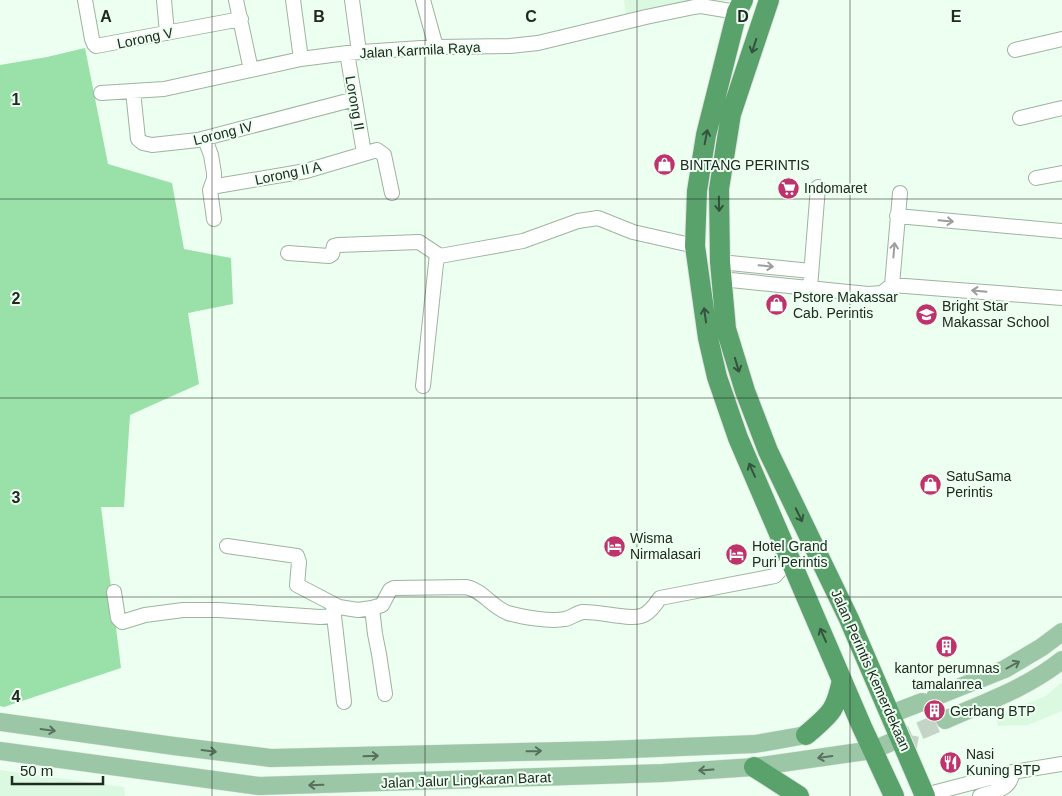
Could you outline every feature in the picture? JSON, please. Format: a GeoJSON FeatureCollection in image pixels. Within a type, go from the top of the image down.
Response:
{"type":"FeatureCollection","features":[{"type":"Feature","properties":{"kind":"highway","name":"Jalan Perintis Kemerdekaan"},"geometry":{"type":"LineString","coordinates":[[768,0],[731,114],[719,189],[721,270],[726,329],[751,408],[768,451],[849,618],[925,795]]}},
{"type":"Feature","properties":{"kind":"highway"},"geometry":{"type":"LineString","coordinates":[[740,6],[706,135],[697,191],[695,246],[708,338],[717,377],[738,438],[862,727],[894,796]]}},
{"type":"Feature","properties":{"kind":"highway"},"geometry":{"type":"LineString","coordinates":[[806,735],[830,714],[837,701],[842,680]]}},
{"type":"Feature","properties":{"kind":"highway"},"geometry":{"type":"LineString","coordinates":[[862,727],[891,714]]}},
{"type":"Feature","properties":{"kind":"highway"},"geometry":{"type":"LineString","coordinates":[[876,758],[904,745]]}},
{"type":"Feature","properties":{"kind":"highway"},"geometry":{"type":"LineString","coordinates":[[754,767],[799,796]]}},
{"type":"Feature","properties":{"kind":"main road"},"geometry":{"type":"LineString","coordinates":[[891,714],[1005,669],[1042,647],[1062,632]]}},
{"type":"Feature","properties":{"kind":"main road"},"geometry":{"type":"LineString","coordinates":[[945,720],[1024,686],[1062,660]]}},
{"type":"Feature","properties":{"kind":"main road","name":"Jalan Jalur Lingkaran Barat"},"geometry":{"type":"LineString","coordinates":[[0,722],[271,758],[755,744],[806,735]]}},
{"type":"Feature","properties":{"kind":"main road","name":"Jalan Jalur Lingkaran Barat"},"geometry":{"type":"LineString","coordinates":[[0,750],[168,775],[259,786],[663,773],[876,758]]}},
{"type":"Feature","properties":{"kind":"street","name":"Lorong V"},"geometry":{"type":"LineString","coordinates":[[85,0],[92,39],[96,46],[121,43],[241,19]]}},
{"type":"Feature","properties":{"kind":"street"},"geometry":{"type":"LineString","coordinates":[[164,0],[167,33]]}},
{"type":"Feature","properties":{"kind":"street"},"geometry":{"type":"LineString","coordinates":[[236,0],[251,70]]}},
{"type":"Feature","properties":{"kind":"street"},"geometry":{"type":"LineString","coordinates":[[293,0],[301,59]]}},
{"type":"Feature","properties":{"kind":"street","name":"Lorong II"},"geometry":{"type":"LineString","coordinates":[[352,0],[355,99],[364,153]]}},
{"type":"Feature","properties":{"kind":"street"},"geometry":{"type":"LineString","coordinates":[[423,0],[436,48]]}},
{"type":"Feature","properties":{"kind":"street","name":"Jalan Karmila Raya"},"geometry":{"type":"LineString","coordinates":[[102,93],[164,89],[301,59],[353,53],[538,44],[694,7],[740,6]]}},
{"type":"Feature","properties":{"kind":"street"},"geometry":{"type":"LineString","coordinates":[[1015,50],[1062,39]]}},
{"type":"Feature","properties":{"kind":"street","name":"Lorong IV"},"geometry":{"type":"LineString","coordinates":[[133,91],[138,139],[142,143],[163,144],[205,139],[355,99]]}},
{"type":"Feature","properties":{"kind":"street"},"geometry":{"type":"LineString","coordinates":[[1020,118],[1062,108]]}},
{"type":"Feature","properties":{"kind":"street"},"geometry":{"type":"LineString","coordinates":[[205,139],[211,155],[214,173],[211,187],[214,218]]}},
{"type":"Feature","properties":{"kind":"street"},"geometry":{"type":"LineString","coordinates":[[364,153],[377,150],[384,155],[392,193]]}},
{"type":"Feature","properties":{"kind":"street","name":"Lorong II A"},"geometry":{"type":"LineString","coordinates":[[211,187],[306,171],[364,153]]}},
{"type":"Feature","properties":{"kind":"street"},"geometry":{"type":"LineString","coordinates":[[1036,178],[1062,173]]}},
{"type":"Feature","properties":{"kind":"street"},"geometry":{"type":"LineString","coordinates":[[810,288],[818,187]]}},
{"type":"Feature","properties":{"kind":"street"},"geometry":{"type":"LineString","coordinates":[[892,285],[900,193]]}},
{"type":"Feature","properties":{"kind":"street"},"geometry":{"type":"LineString","coordinates":[[897,216],[1062,232]]}},
{"type":"Feature","properties":{"kind":"street"},"geometry":{"type":"LineString","coordinates":[[288,253],[329,256],[334,246],[338,245],[419,242],[437,254],[458,253],[506,246],[578,221],[598,218],[633,232],[695,246]]}},
{"type":"Feature","properties":{"kind":"street"},"geometry":{"type":"LineString","coordinates":[[423,386],[437,254]]}},
{"type":"Feature","properties":{"kind":"street"},"geometry":{"type":"LineString","coordinates":[[721,270],[811,271]]}},
{"type":"Feature","properties":{"kind":"street"},"geometry":{"type":"LineString","coordinates":[[721,270],[810,288],[868,294],[882,293],[892,285],[1062,298]]}},
{"type":"Feature","properties":{"kind":"street"},"geometry":{"type":"LineString","coordinates":[[228,546],[296,556],[299,562],[297,585],[333,610],[344,702]]}},
{"type":"Feature","properties":{"kind":"street"},"geometry":{"type":"LineString","coordinates":[[114,592],[118,619],[122,622],[183,610],[227,611],[309,618],[333,610],[358,610],[384,604],[390,590],[394,588],[466,587],[477,590],[505,612],[523,616],[563,620],[584,612],[640,616],[651,610],[660,598],[776,576],[790,558]]}},
{"type":"Feature","properties":{"kind":"street"},"geometry":{"type":"LineString","coordinates":[[372,608],[385,694]]}},
{"type":"Feature","properties":{"kind":"street"},"geometry":{"type":"LineString","coordinates":[[925,795],[1013,772],[1062,764]]}},
{"type":"Feature","properties":{"kind":"street"},"geometry":{"type":"LineString","coordinates":[[980,796],[1007,786],[1011,782],[1013,772]]}},
{"type":"Feature","properties":{"kind":"shaded area"},"geometry":{"type":"Polygon","coordinates":[[[624,0],[732,0],[626,15],[624,0]]]}},
{"type":"Feature","properties":{"kind":"shaded area"},"geometry":{"type":"Polygon","coordinates":[[[1062,682],[1062,711],[1028,725],[998,726],[996,715],[1046,696],[1062,682]]]}},
{"type":"Feature","properties":{"kind":"shaded area"},"geometry":{"type":"Polygon","coordinates":[[[0,770],[124,787],[125,796],[0,796],[0,770]]]}},
{"type":"Feature","properties":{"kind":"green space"},"geometry":{"type":"Polygon","coordinates":[[[85,48],[108,164],[172,183],[184,249],[231,258],[233,304],[188,313],[199,384],[130,415],[124,507],[101,507],[121,668],[4,707],[0,706],[0,65],[85,48]]]}},
{"type":"Feature","properties":{"kind":"tunnel"},"geometry":{"type":"LineString","coordinates":[[907,751],[910,735],[945,720]]}},
{"type":"Feature","properties":{"kind":"place","name":"BINTANG PERINTIS"},"geometry":{"type":"Point","coordinates":[664,165]}},
{"type":"Feature","properties":{"kind":"place","name":"Indomaret"},"geometry":{"type":"Point","coordinates":[788,188]}},
{"type":"Feature","properties":{"kind":"place","name":"Pstore Makassar Cab. Perintis"},"geometry":{"type":"Point","coordinates":[777,305]}},
{"type":"Feature","properties":{"kind":"place","name":"Bright Star Makassar School"},"geometry":{"type":"Point","coordinates":[926,314]}},
{"type":"Feature","properties":{"kind":"place","name":"SatuSama Perintis"},"geometry":{"type":"Point","coordinates":[930,484]}},
{"type":"Feature","properties":{"kind":"place","name":"Wisma Nirmalasari"},"geometry":{"type":"Point","coordinates":[614,546]}},
{"type":"Feature","properties":{"kind":"place","name":"Hotel Grand Puri Perintis"},"geometry":{"type":"Point","coordinates":[736,554]}},
{"type":"Feature","properties":{"kind":"place","name":"kantor perumnas tamalanrea"},"geometry":{"type":"Point","coordinates":[947,646]}},
{"type":"Feature","properties":{"kind":"place","name":"Gerbang BTP"},"geometry":{"type":"Point","coordinates":[934,711]}},
{"type":"Feature","properties":{"kind":"place","name":"Nasi Kuning BTP"},"geometry":{"type":"Point","coordinates":[950,762]}}]}
